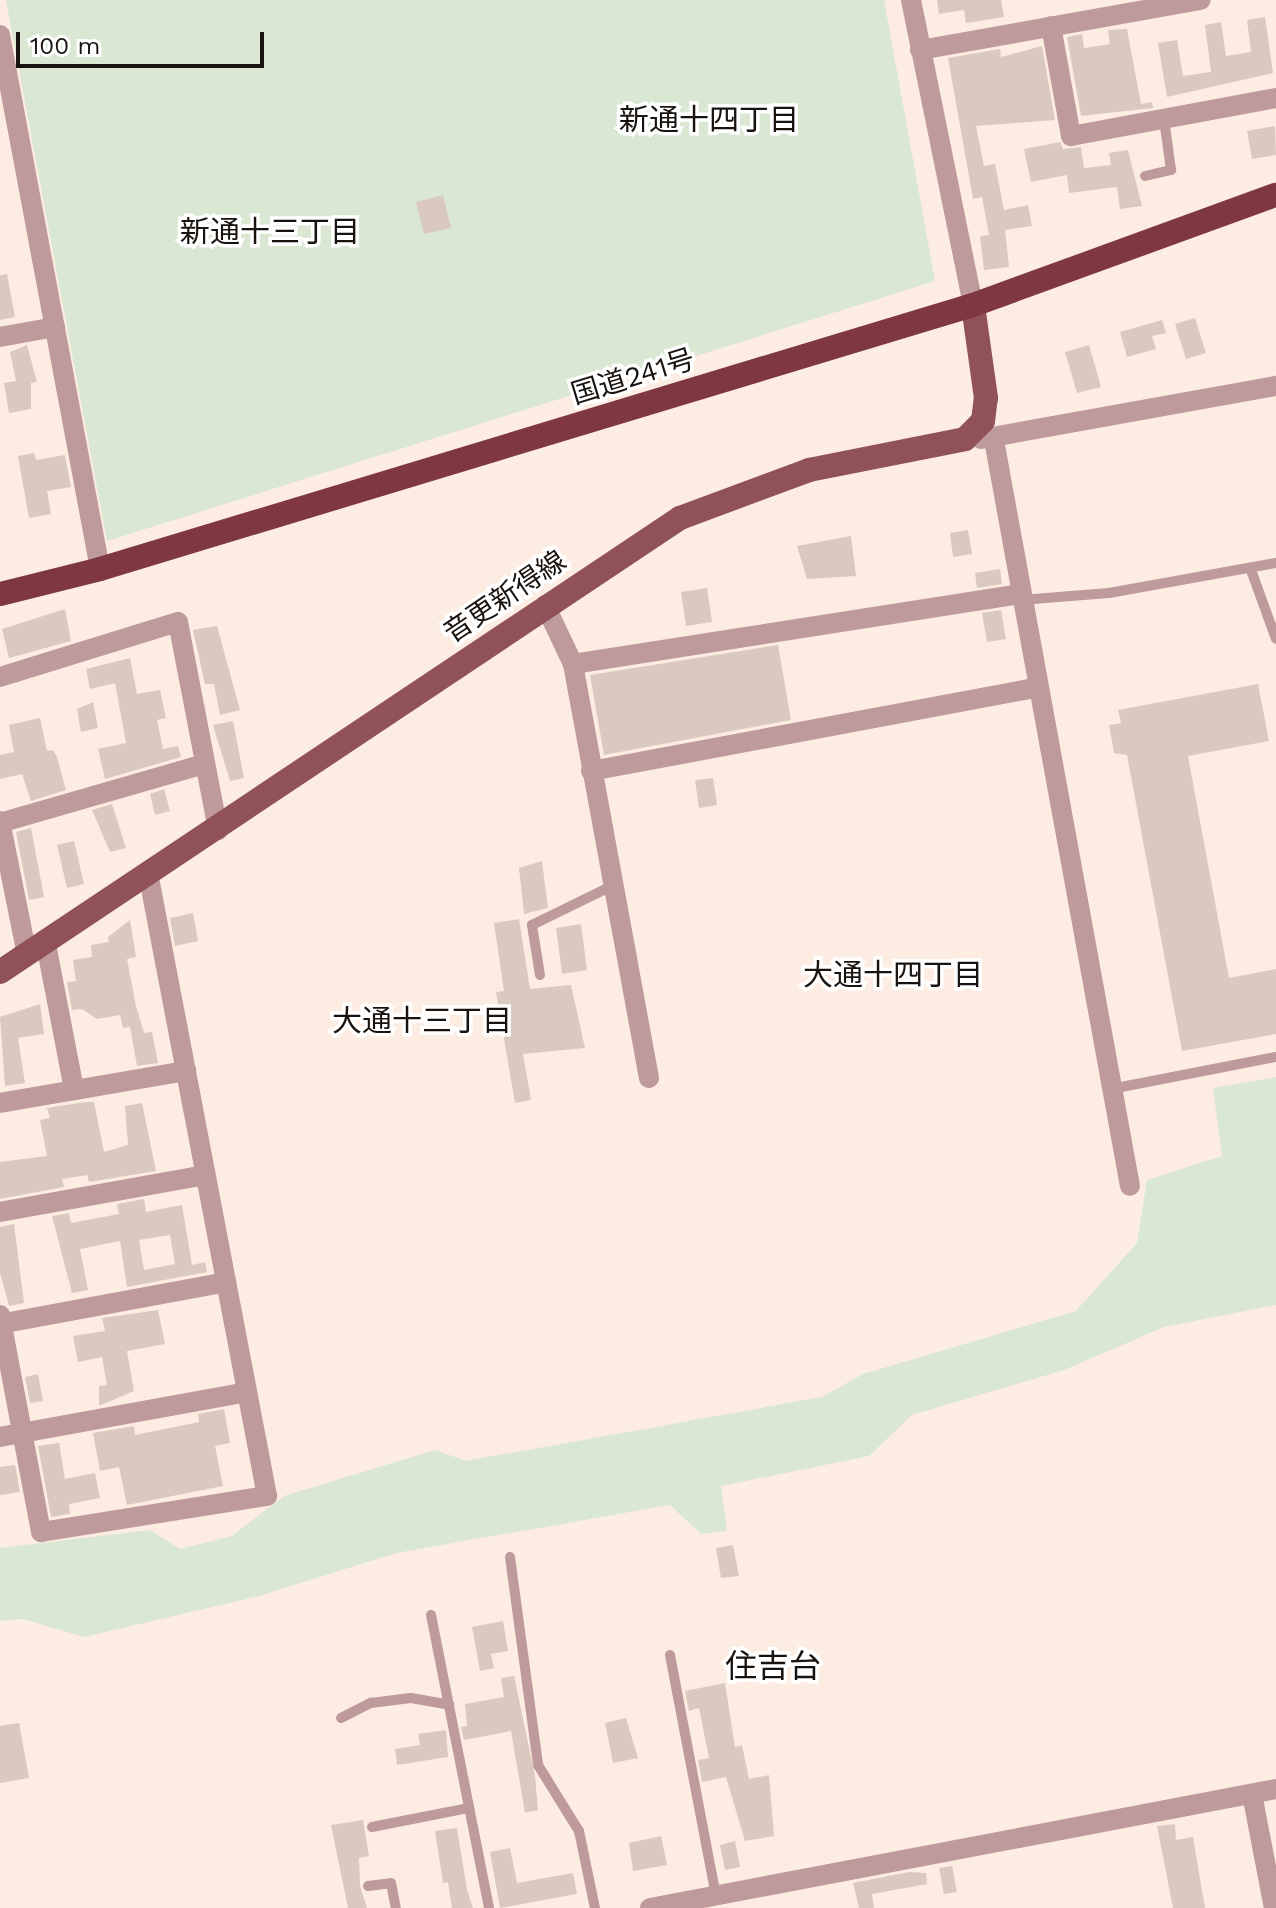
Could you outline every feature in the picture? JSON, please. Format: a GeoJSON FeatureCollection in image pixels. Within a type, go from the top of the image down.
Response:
{"type":"FeatureCollection","features":[{"type":"Feature","properties":{"kind":"highway","name":"国道241号"},"geometry":{"type":"LineString","coordinates":[[0,594],[100,569],[973,305],[1276,195]]}},
{"type":"Feature","properties":{"kind":"main road"},"geometry":{"type":"LineString","coordinates":[[965,439],[983,421],[986,398],[973,305]]}},
{"type":"Feature","properties":{"kind":"main road","name":"音更新得線"},"geometry":{"type":"LineString","coordinates":[[0,972],[149,878],[545,605],[680,518],[809,470],[965,439]]}},
{"type":"Feature","properties":{"kind":"street"},"geometry":{"type":"LineString","coordinates":[[911,0],[973,305]]}},
{"type":"Feature","properties":{"kind":"street"},"geometry":{"type":"LineString","coordinates":[[920,50],[1201,0]]}},
{"type":"Feature","properties":{"kind":"street"},"geometry":{"type":"LineString","coordinates":[[1051,26],[1071,136],[1276,98]]}},
{"type":"Feature","properties":{"kind":"street"},"geometry":{"type":"LineString","coordinates":[[0,35],[100,569]]}},
{"type":"Feature","properties":{"kind":"street"},"geometry":{"type":"LineString","coordinates":[[0,337],[55,327]]}},
{"type":"Feature","properties":{"kind":"street"},"geometry":{"type":"LineString","coordinates":[[965,439],[994,440],[1276,386]]}},
{"type":"Feature","properties":{"kind":"street"},"geometry":{"type":"LineString","coordinates":[[994,440],[1036,688],[1130,1186]]}},
{"type":"Feature","properties":{"kind":"street"},"geometry":{"type":"LineString","coordinates":[[573,664],[1021,597]]}},
{"type":"Feature","properties":{"kind":"street"},"geometry":{"type":"LineString","coordinates":[[545,605],[573,664],[610,887],[649,1078]]}},
{"type":"Feature","properties":{"kind":"street"},"geometry":{"type":"LineString","coordinates":[[0,677],[178,622],[218,830]]}},
{"type":"Feature","properties":{"kind":"street"},"geometry":{"type":"LineString","coordinates":[[591,771],[1036,688]]}},
{"type":"Feature","properties":{"kind":"street"},"geometry":{"type":"LineString","coordinates":[[74,1090],[0,822],[205,764]]}},
{"type":"Feature","properties":{"kind":"street"},"geometry":{"type":"LineString","coordinates":[[149,878],[267,1496],[41,1532],[1,1321],[226,1282]]}},
{"type":"Feature","properties":{"kind":"street"},"geometry":{"type":"LineString","coordinates":[[0,1103],[186,1071]]}},
{"type":"Feature","properties":{"kind":"street"},"geometry":{"type":"LineString","coordinates":[[0,1212],[205,1175]]}},
{"type":"Feature","properties":{"kind":"street"},"geometry":{"type":"LineString","coordinates":[[0,1437],[247,1392]]}},
{"type":"Feature","properties":{"kind":"street"},"geometry":{"type":"LineString","coordinates":[[650,1908],[1276,1789]]}},
{"type":"Feature","properties":{"kind":"street"},"geometry":{"type":"LineString","coordinates":[[1252,1794],[1274,1908]]}},
{"type":"Feature","properties":{"kind":"lane"},"geometry":{"type":"LineString","coordinates":[[1145,176],[1171,170],[1164,119]]}},
{"type":"Feature","properties":{"kind":"lane"},"geometry":{"type":"LineString","coordinates":[[1021,597],[1109,593],[1251,570],[1276,563]]}},
{"type":"Feature","properties":{"kind":"lane"},"geometry":{"type":"LineString","coordinates":[[1251,570],[1276,639]]}},
{"type":"Feature","properties":{"kind":"lane"},"geometry":{"type":"LineString","coordinates":[[540,975],[532,925],[610,887]]}},
{"type":"Feature","properties":{"kind":"lane"},"geometry":{"type":"LineString","coordinates":[[1111,1089],[1276,1057]]}},
{"type":"Feature","properties":{"kind":"lane"},"geometry":{"type":"LineString","coordinates":[[510,1557],[538,1765],[579,1831],[595,1908]]}},
{"type":"Feature","properties":{"kind":"lane"},"geometry":{"type":"LineString","coordinates":[[431,1615],[489,1908]]}},
{"type":"Feature","properties":{"kind":"lane"},"geometry":{"type":"LineString","coordinates":[[670,1655],[716,1896]]}},
{"type":"Feature","properties":{"kind":"lane"},"geometry":{"type":"LineString","coordinates":[[341,1718],[371,1703],[411,1698],[449,1705]]}},
{"type":"Feature","properties":{"kind":"lane"},"geometry":{"type":"LineString","coordinates":[[372,1827],[469,1808]]}},
{"type":"Feature","properties":{"kind":"lane"},"geometry":{"type":"LineString","coordinates":[[368,1886],[391,1883],[396,1908]]}},
{"type":"Feature","properties":{"kind":"green space"},"geometry":{"type":"Polygon","coordinates":[[[6,0],[884,0],[935,281],[107,541],[6,0]]]}},
{"type":"Feature","properties":{"kind":"green space"},"geometry":{"type":"Polygon","coordinates":[[[1276,1077],[1276,1305],[1164,1327],[1064,1370],[912,1415],[869,1456],[721,1486],[727,1531],[701,1534],[670,1505],[396,1553],[259,1596],[84,1637],[23,1619],[0,1621],[0,1548],[150,1530],[180,1549],[232,1536],[284,1496],[435,1450],[466,1461],[822,1397],[863,1374],[1076,1311],[1137,1243],[1147,1180],[1222,1156],[1213,1088],[1276,1077]]]}},
{"type":"Feature","properties":{"kind":"building"},"geometry":{"type":"Polygon","coordinates":[[[937,0],[1001,0],[1004,17],[966,23],[964,10],[939,14],[937,0]]]}},
{"type":"Feature","properties":{"kind":"building"},"geometry":{"type":"Polygon","coordinates":[[[1265,17],[1273,73],[1167,97],[1158,43],[1177,40],[1183,76],[1211,72],[1205,25],[1221,22],[1226,56],[1251,52],[1247,20],[1265,17]]]}},
{"type":"Feature","properties":{"kind":"building"},"geometry":{"type":"Polygon","coordinates":[[[1127,29],[1141,104],[1152,102],[1153,108],[1081,116],[1067,37],[1082,34],[1084,48],[1110,44],[1108,30],[1127,29]]]}},
{"type":"Feature","properties":{"kind":"building"},"geometry":{"type":"Polygon","coordinates":[[[1042,46],[1055,120],[976,126],[984,166],[995,164],[1004,210],[1028,205],[1032,226],[1005,230],[1009,267],[984,270],[980,236],[989,235],[982,197],[973,199],[948,58],[1000,49],[1001,57],[1042,46]]]}},
{"type":"Feature","properties":{"kind":"building"},"geometry":{"type":"Polygon","coordinates":[[[1275,126],[1276,155],[1252,159],[1247,131],[1275,126]]]}},
{"type":"Feature","properties":{"kind":"building"},"geometry":{"type":"Polygon","coordinates":[[[1060,142],[1063,149],[1081,147],[1084,168],[1111,165],[1109,153],[1128,150],[1142,206],[1120,209],[1117,187],[1069,193],[1067,175],[1031,182],[1024,149],[1060,142]]]}},
{"type":"Feature","properties":{"kind":"building"},"geometry":{"type":"Polygon","coordinates":[[[443,195],[451,228],[424,234],[416,202],[443,195]]]}},
{"type":"Feature","properties":{"kind":"building"},"geometry":{"type":"Polygon","coordinates":[[[7,274],[15,317],[0,320],[0,275],[7,274]]]}},
{"type":"Feature","properties":{"kind":"building"},"geometry":{"type":"Polygon","coordinates":[[[1195,318],[1206,353],[1186,359],[1175,324],[1195,318]]]}},
{"type":"Feature","properties":{"kind":"building"},"geometry":{"type":"Polygon","coordinates":[[[1162,320],[1166,333],[1152,336],[1156,349],[1127,357],[1120,332],[1162,320]]]}},
{"type":"Feature","properties":{"kind":"building"},"geometry":{"type":"Polygon","coordinates":[[[27,345],[37,382],[31,383],[31,409],[9,413],[4,383],[16,381],[10,352],[27,345]]]}},
{"type":"Feature","properties":{"kind":"building"},"geometry":{"type":"Polygon","coordinates":[[[1089,345],[1101,387],[1077,393],[1065,352],[1089,345]]]}},
{"type":"Feature","properties":{"kind":"building"},"geometry":{"type":"Polygon","coordinates":[[[34,453],[36,460],[65,455],[71,487],[47,491],[51,514],[29,518],[18,456],[34,453]]]}},
{"type":"Feature","properties":{"kind":"building"},"geometry":{"type":"Polygon","coordinates":[[[968,530],[972,554],[953,557],[950,533],[968,530]]]}},
{"type":"Feature","properties":{"kind":"building"},"geometry":{"type":"Polygon","coordinates":[[[851,536],[856,576],[807,579],[797,546],[851,536]]]}},
{"type":"Feature","properties":{"kind":"building"},"geometry":{"type":"Polygon","coordinates":[[[1000,569],[1002,584],[977,588],[975,573],[1000,569]]]}},
{"type":"Feature","properties":{"kind":"building"},"geometry":{"type":"Polygon","coordinates":[[[707,588],[712,622],[686,626],[681,592],[707,588]]]}},
{"type":"Feature","properties":{"kind":"building"},"geometry":{"type":"Polygon","coordinates":[[[65,609],[71,641],[9,658],[2,629],[65,609]]]}},
{"type":"Feature","properties":{"kind":"building"},"geometry":{"type":"Polygon","coordinates":[[[1001,610],[1006,639],[987,642],[982,613],[1001,610]]]}},
{"type":"Feature","properties":{"kind":"building"},"geometry":{"type":"Polygon","coordinates":[[[217,626],[240,710],[220,715],[214,684],[205,684],[193,630],[217,626]]]}},
{"type":"Feature","properties":{"kind":"building"},"geometry":{"type":"Polygon","coordinates":[[[778,645],[791,720],[604,755],[590,675],[778,645]]]}},
{"type":"Feature","properties":{"kind":"building"},"geometry":{"type":"Polygon","coordinates":[[[130,658],[137,694],[160,690],[166,718],[157,720],[163,749],[178,746],[181,757],[105,779],[98,749],[126,743],[115,683],[90,689],[86,669],[130,658]]]}},
{"type":"Feature","properties":{"kind":"building"},"geometry":{"type":"Polygon","coordinates":[[[1258,684],[1269,741],[1188,756],[1229,978],[1276,969],[1276,1034],[1182,1051],[1127,755],[1114,753],[1109,725],[1121,723],[1118,710],[1258,684]]]}},
{"type":"Feature","properties":{"kind":"building"},"geometry":{"type":"Polygon","coordinates":[[[93,702],[98,728],[81,732],[77,709],[93,702]]]}},
{"type":"Feature","properties":{"kind":"building"},"geometry":{"type":"Polygon","coordinates":[[[40,718],[47,751],[53,750],[57,757],[66,790],[31,801],[22,774],[0,779],[0,755],[14,752],[9,725],[40,718]]]}},
{"type":"Feature","properties":{"kind":"building"},"geometry":{"type":"Polygon","coordinates":[[[233,721],[244,778],[230,781],[213,725],[233,721]]]}},
{"type":"Feature","properties":{"kind":"building"},"geometry":{"type":"Polygon","coordinates":[[[713,778],[717,805],[699,808],[695,780],[713,778]]]}},
{"type":"Feature","properties":{"kind":"building"},"geometry":{"type":"Polygon","coordinates":[[[164,789],[170,811],[155,815],[150,794],[164,789]]]}},
{"type":"Feature","properties":{"kind":"building"},"geometry":{"type":"Polygon","coordinates":[[[112,804],[126,848],[110,852],[92,810],[112,804]]]}},
{"type":"Feature","properties":{"kind":"building"},"geometry":{"type":"Polygon","coordinates":[[[31,828],[44,897],[29,900],[16,832],[31,828]]]}},
{"type":"Feature","properties":{"kind":"building"},"geometry":{"type":"Polygon","coordinates":[[[74,841],[84,884],[67,888],[57,845],[74,841]]]}},
{"type":"Feature","properties":{"kind":"building"},"geometry":{"type":"Polygon","coordinates":[[[542,861],[548,908],[524,914],[519,868],[542,861]]]}},
{"type":"Feature","properties":{"kind":"building"},"geometry":{"type":"Polygon","coordinates":[[[193,913],[198,941],[175,946],[170,918],[193,913]]]}},
{"type":"Feature","properties":{"kind":"building"},"geometry":{"type":"Polygon","coordinates":[[[519,919],[530,989],[571,985],[585,1048],[523,1054],[531,1100],[515,1103],[496,992],[504,991],[494,923],[519,919]]]}},
{"type":"Feature","properties":{"kind":"building"},"geometry":{"type":"Polygon","coordinates":[[[130,920],[136,957],[127,959],[136,1006],[144,1033],[152,1032],[158,1063],[137,1066],[130,1027],[123,1028],[120,1015],[97,1019],[82,1009],[72,1010],[67,982],[76,981],[73,960],[92,957],[91,945],[109,942],[108,937],[130,920]]]}},
{"type":"Feature","properties":{"kind":"building"},"geometry":{"type":"Polygon","coordinates":[[[581,924],[587,970],[562,974],[556,928],[581,924]]]}},
{"type":"Feature","properties":{"kind":"building"},"geometry":{"type":"Polygon","coordinates":[[[40,1004],[44,1034],[18,1038],[25,1083],[5,1086],[0,1017],[40,1004]]]}},
{"type":"Feature","properties":{"kind":"building"},"geometry":{"type":"Polygon","coordinates":[[[94,1102],[104,1152],[128,1145],[125,1106],[142,1103],[156,1171],[89,1182],[87,1175],[62,1179],[64,1187],[0,1199],[0,1162],[47,1156],[40,1120],[50,1118],[47,1108],[94,1102]]]}},
{"type":"Feature","properties":{"kind":"building"},"geometry":{"type":"Polygon","coordinates":[[[144,1199],[146,1212],[182,1205],[192,1265],[205,1262],[207,1272],[127,1287],[120,1241],[80,1249],[88,1290],[72,1293],[52,1216],[69,1213],[71,1223],[119,1214],[117,1204],[144,1199]],[[170,1235],[139,1240],[144,1270],[175,1264],[170,1235]]]}},
{"type":"Feature","properties":{"kind":"building"},"geometry":{"type":"Polygon","coordinates":[[[14,1224],[24,1303],[9,1306],[0,1273],[0,1227],[14,1224]]]}},
{"type":"Feature","properties":{"kind":"building"},"geometry":{"type":"Polygon","coordinates":[[[158,1310],[165,1344],[127,1351],[134,1391],[99,1406],[99,1386],[107,1385],[102,1357],[78,1362],[73,1336],[105,1331],[102,1318],[158,1310]]]}},
{"type":"Feature","properties":{"kind":"building"},"geometry":{"type":"Polygon","coordinates":[[[38,1374],[43,1401],[30,1403],[25,1377],[38,1374]]]}},
{"type":"Feature","properties":{"kind":"building"},"geometry":{"type":"Polygon","coordinates":[[[224,1409],[230,1443],[215,1446],[223,1486],[127,1505],[119,1467],[100,1471],[93,1433],[134,1426],[135,1435],[199,1422],[198,1414],[224,1409]]]}},
{"type":"Feature","properties":{"kind":"building"},"geometry":{"type":"Polygon","coordinates":[[[59,1443],[65,1479],[95,1473],[100,1498],[69,1504],[70,1514],[51,1517],[38,1446],[59,1443]]]}},
{"type":"Feature","properties":{"kind":"building"},"geometry":{"type":"Polygon","coordinates":[[[15,1465],[20,1492],[0,1495],[0,1467],[15,1465]]]}},
{"type":"Feature","properties":{"kind":"building"},"geometry":{"type":"Polygon","coordinates":[[[733,1545],[739,1576],[721,1578],[716,1548],[733,1545]]]}},
{"type":"Feature","properties":{"kind":"building"},"geometry":{"type":"Polygon","coordinates":[[[503,1621],[508,1651],[491,1654],[494,1668],[480,1671],[472,1627],[503,1621]]]}},
{"type":"Feature","properties":{"kind":"building"},"geometry":{"type":"Polygon","coordinates":[[[514,1676],[535,1776],[538,1810],[525,1813],[511,1731],[464,1740],[461,1727],[467,1726],[465,1704],[504,1697],[501,1678],[514,1676]]]}},
{"type":"Feature","properties":{"kind":"building"},"geometry":{"type":"Polygon","coordinates":[[[725,1683],[735,1747],[742,1745],[749,1779],[769,1775],[774,1836],[745,1841],[726,1777],[702,1782],[698,1760],[709,1758],[699,1708],[689,1711],[685,1691],[725,1683]]]}},
{"type":"Feature","properties":{"kind":"building"},"geometry":{"type":"Polygon","coordinates":[[[626,1718],[638,1758],[613,1763],[605,1723],[626,1718]]]}},
{"type":"Feature","properties":{"kind":"building"},"geometry":{"type":"Polygon","coordinates":[[[19,1723],[29,1778],[0,1783],[0,1726],[19,1723]]]}},
{"type":"Feature","properties":{"kind":"building"},"geometry":{"type":"Polygon","coordinates":[[[446,1730],[448,1757],[397,1765],[395,1749],[420,1745],[418,1734],[446,1730]]]}},
{"type":"Feature","properties":{"kind":"building"},"geometry":{"type":"Polygon","coordinates":[[[363,1820],[369,1856],[359,1858],[360,1886],[367,1908],[348,1908],[331,1825],[363,1820]]]}},
{"type":"Feature","properties":{"kind":"building"},"geometry":{"type":"Polygon","coordinates":[[[1175,1824],[1176,1840],[1193,1837],[1205,1908],[1173,1908],[1157,1826],[1175,1824]]]}},
{"type":"Feature","properties":{"kind":"building"},"geometry":{"type":"Polygon","coordinates":[[[457,1828],[473,1908],[452,1908],[448,1882],[443,1883],[435,1831],[457,1828]]]}},
{"type":"Feature","properties":{"kind":"building"},"geometry":{"type":"Polygon","coordinates":[[[661,1836],[667,1865],[633,1871],[629,1843],[661,1836]]]}},
{"type":"Feature","properties":{"kind":"building"},"geometry":{"type":"Polygon","coordinates":[[[735,1841],[740,1867],[725,1870],[720,1845],[735,1841]]]}},
{"type":"Feature","properties":{"kind":"building"},"geometry":{"type":"Polygon","coordinates":[[[510,1848],[517,1883],[573,1873],[577,1894],[500,1908],[490,1852],[510,1848]]]}},
{"type":"Feature","properties":{"kind":"building"},"geometry":{"type":"Polygon","coordinates":[[[952,1866],[957,1892],[944,1894],[939,1868],[952,1866]]]}},
{"type":"Feature","properties":{"kind":"building"},"geometry":{"type":"Polygon","coordinates":[[[909,1872],[926,1873],[927,1884],[872,1894],[874,1908],[859,1908],[853,1883],[909,1872]]]}},
{"type":"Feature","properties":{"kind":"district","name":"新通十四丁目"},"geometry":{"type":"Point","coordinates":[709,120]}},
{"type":"Feature","properties":{"kind":"district","name":"新通十三丁目"},"geometry":{"type":"Point","coordinates":[270,232]}},
{"type":"Feature","properties":{"kind":"district","name":"大通十四丁目"},"geometry":{"type":"Point","coordinates":[893,975]}},
{"type":"Feature","properties":{"kind":"district","name":"大通十三丁目"},"geometry":{"type":"Point","coordinates":[422,1021]}},
{"type":"Feature","properties":{"kind":"district","name":"住吉台"},"geometry":{"type":"Point","coordinates":[773,1666]}}]}
